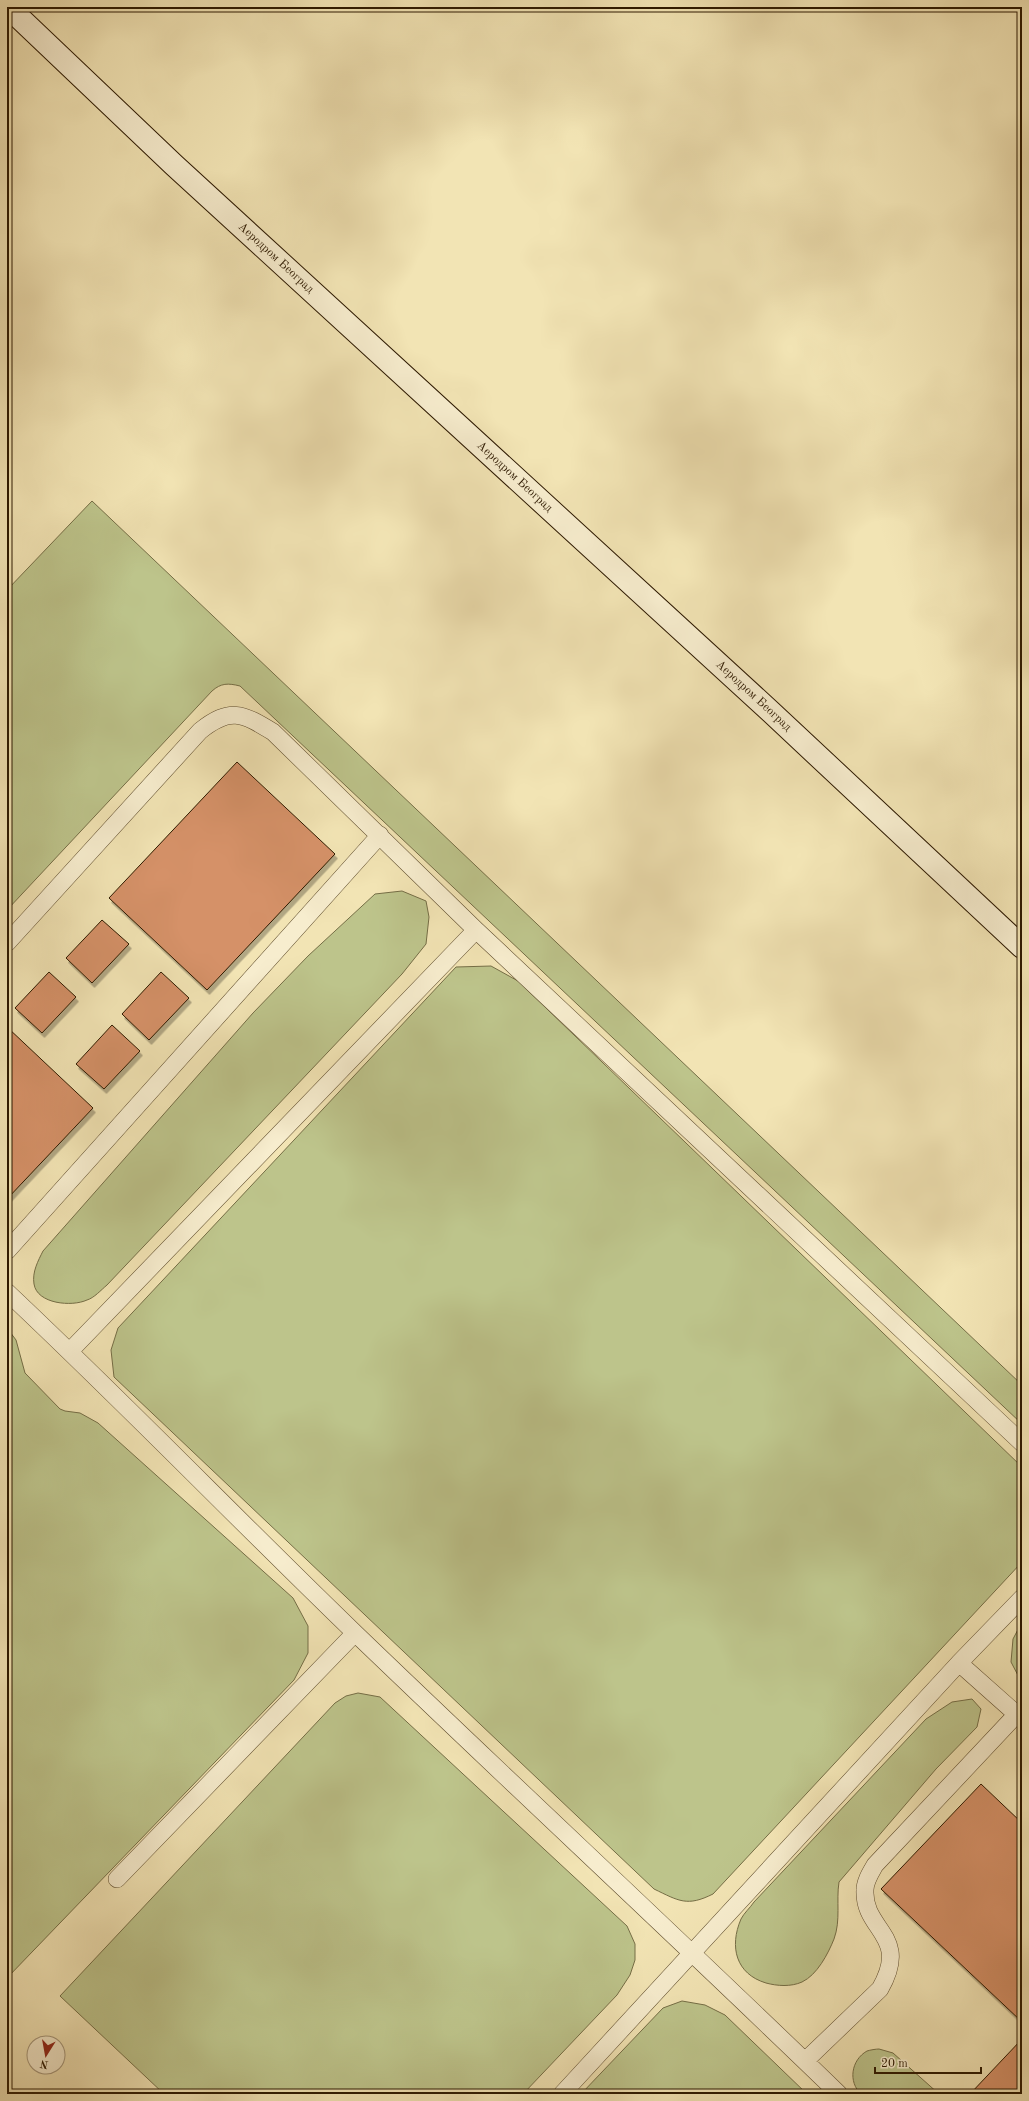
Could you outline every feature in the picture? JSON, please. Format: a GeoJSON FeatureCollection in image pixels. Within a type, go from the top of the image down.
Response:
{"type":"FeatureCollection","features":[{"type":"Feature","properties":{"kind":"street","name":"Аеродром Београд"},"geometry":{"type":"LineString","coordinates":[[8,7],[174,165],[771,712],[1022,947]]}},
{"type":"Feature","properties":{"kind":"lane"},"geometry":{"type":"LineString","coordinates":[[7,943],[200,731],[216,718],[232,714],[253,720],[273,732],[476,930],[1022,1443]]}},
{"type":"Feature","properties":{"kind":"lane"},"geometry":{"type":"LineString","coordinates":[[7,1251],[380,835]]}},
{"type":"Feature","properties":{"kind":"lane"},"geometry":{"type":"LineString","coordinates":[[70,1351],[476,930]]}},
{"type":"Feature","properties":{"kind":"lane"},"geometry":{"type":"LineString","coordinates":[[7,1292],[70,1351],[355,1633],[694,1953],[839,2094]]}},
{"type":"Feature","properties":{"kind":"lane"},"geometry":{"type":"LineString","coordinates":[[562,2094],[694,1953],[959,1662],[1022,1598]]}},
{"type":"Feature","properties":{"kind":"lane"},"geometry":{"type":"LineString","coordinates":[[117,1879],[355,1633]]}},
{"type":"Feature","properties":{"kind":"lane"},"geometry":{"type":"LineString","coordinates":[[805,2061],[880,1989],[887,1976],[890,1961],[889,1946],[872,1916],[866,1897],[865,1890],[868,1876],[875,1865],[1020,1716],[959,1662]]}},
{"type":"Feature","properties":{"kind":"green space"},"geometry":{"type":"Polygon","coordinates":[[[92,501],[1022,1385],[1022,1424],[240,686],[225,684],[218,686],[212,691],[7,910],[7,590],[92,501]]]}},
{"type":"Feature","properties":{"kind":"green space"},"geometry":{"type":"Polygon","coordinates":[[[402,891],[426,901],[429,917],[426,944],[402,974],[95,1296],[81,1302],[64,1303],[48,1300],[41,1296],[34,1284],[34,1275],[43,1251],[253,1013],[308,956],[375,894],[402,891]]]}},
{"type":"Feature","properties":{"kind":"green space"},"geometry":{"type":"Polygon","coordinates":[[[491,966],[518,981],[1022,1467],[1022,1562],[713,1894],[696,1900],[683,1901],[670,1897],[654,1889],[114,1377],[111,1350],[118,1328],[456,967],[491,966]]]}},
{"type":"Feature","properties":{"kind":"green space"},"geometry":{"type":"Polygon","coordinates":[[[7,1328],[16,1340],[25,1373],[60,1409],[80,1413],[98,1423],[293,1598],[308,1626],[308,1653],[294,1680],[7,1978],[7,1328]]]}},
{"type":"Feature","properties":{"kind":"green space"},"geometry":{"type":"Polygon","coordinates":[[[1022,1622],[1022,1683],[1011,1662],[1013,1639],[1022,1622]]]}},
{"type":"Feature","properties":{"kind":"green space"},"geometry":{"type":"Polygon","coordinates":[[[358,1693],[380,1697],[627,1926],[635,1944],[635,1960],[630,1975],[617,1995],[523,2094],[164,2094],[60,1996],[335,1703],[346,1696],[358,1693]]]}},
{"type":"Feature","properties":{"kind":"green space"},"geometry":{"type":"Polygon","coordinates":[[[972,1699],[981,1709],[977,1727],[936,1769],[839,1882],[836,1932],[829,1951],[817,1969],[802,1982],[789,1985],[766,1983],[756,1979],[748,1973],[738,1958],[736,1940],[737,1929],[741,1919],[754,1902],[926,1719],[952,1702],[972,1699]]]}},
{"type":"Feature","properties":{"kind":"green space"},"geometry":{"type":"Polygon","coordinates":[[[682,2001],[705,2005],[725,2015],[807,2094],[581,2094],[663,2008],[682,2001]]]}},
{"type":"Feature","properties":{"kind":"green space"},"geometry":{"type":"Polygon","coordinates":[[[879,2049],[893,2053],[939,2094],[861,2094],[854,2083],[853,2077],[853,2071],[857,2060],[867,2051],[879,2049]]]}},
{"type":"Feature","properties":{"kind":"building"},"geometry":{"type":"Polygon","coordinates":[[[237,762],[335,854],[207,990],[109,898],[237,762]]]}},
{"type":"Feature","properties":{"kind":"building"},"geometry":{"type":"Polygon","coordinates":[[[102,920],[129,944],[92,983],[66,958],[102,920]]]}},
{"type":"Feature","properties":{"kind":"building"},"geometry":{"type":"Polygon","coordinates":[[[49,972],[76,997],[42,1033],[15,1008],[49,972]]]}},
{"type":"Feature","properties":{"kind":"building"},"geometry":{"type":"Polygon","coordinates":[[[161,972],[189,998],[149,1040],[122,1014],[161,972]]]}},
{"type":"Feature","properties":{"kind":"building"},"geometry":{"type":"Polygon","coordinates":[[[112,1025],[140,1051],[104,1089],[76,1064],[112,1025]]]}},
{"type":"Feature","properties":{"kind":"building"},"geometry":{"type":"Polygon","coordinates":[[[7,1027],[93,1108],[7,1199],[7,1027]]]}},
{"type":"Feature","properties":{"kind":"building"},"geometry":{"type":"Polygon","coordinates":[[[981,1784],[1022,1823],[1022,2022],[881,1889],[981,1784]]]}},
{"type":"Feature","properties":{"kind":"building"},"geometry":{"type":"Polygon","coordinates":[[[1022,2039],[1022,2094],[970,2094],[1022,2039]]]}}]}
